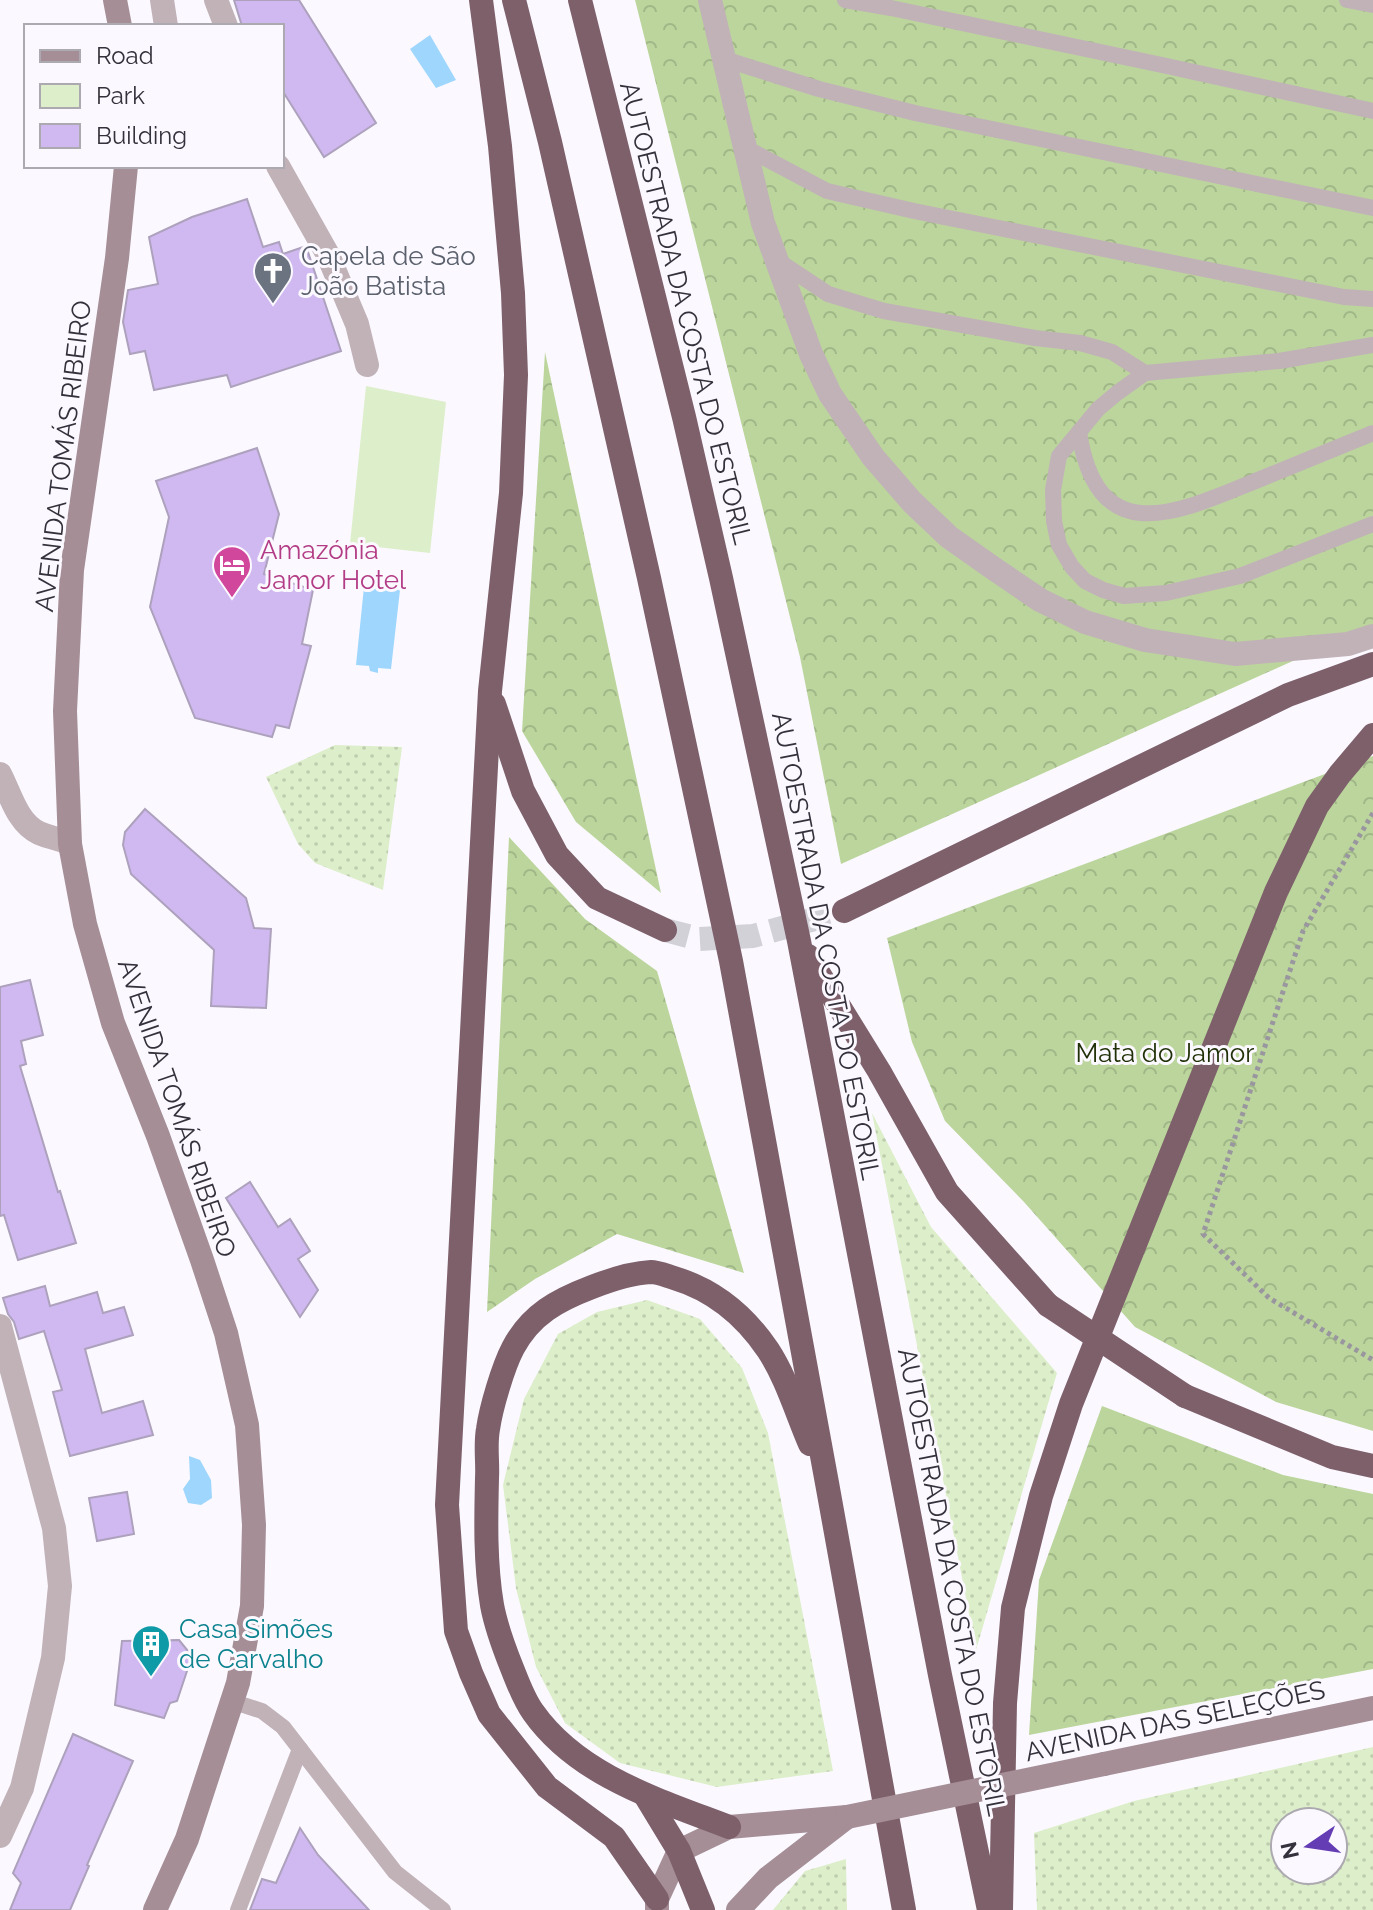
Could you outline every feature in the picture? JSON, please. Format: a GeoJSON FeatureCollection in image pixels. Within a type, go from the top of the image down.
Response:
{"type":"FeatureCollection","features":[{"type":"Feature","properties":{"kind":"highway"},"geometry":{"type":"LineString","coordinates":[[481,0],[503,175],[516,375],[511,493],[490,691],[447,1505],[456,1631],[489,1714],[547,1787],[614,1837],[657,1905]]}},
{"type":"Feature","properties":{"kind":"highway"},"geometry":{"type":"LineString","coordinates":[[514,0],[550,142],[646,563],[724,931],[904,1910]]}},
{"type":"Feature","properties":{"kind":"highway","name":"AUTOESTRADA DA COSTA DO ESTORIL"},"geometry":{"type":"LineString","coordinates":[[580,0],[728,608],[799,941],[940,1675],[989,1910]]}},
{"type":"Feature","properties":{"kind":"highway"},"geometry":{"type":"LineString","coordinates":[[844,911],[1288,695],[1373,664]]}},
{"type":"Feature","properties":{"kind":"highway"},"geometry":{"type":"LineString","coordinates":[[490,691],[523,791],[557,855],[597,898],[665,930]]}},
{"type":"Feature","properties":{"kind":"highway"},"geometry":{"type":"LineString","coordinates":[[1001,1910],[1005,1703],[1013,1608],[1041,1496],[1071,1404],[1276,892],[1317,806],[1373,735]]}},
{"type":"Feature","properties":{"kind":"highway"},"geometry":{"type":"LineString","coordinates":[[799,941],[879,1071],[947,1192],[1048,1305],[1185,1396],[1332,1457],[1373,1466]]}},
{"type":"Feature","properties":{"kind":"highway"},"geometry":{"type":"LineString","coordinates":[[729,1827],[645,1795],[598,1772],[557,1739],[532,1712],[517,1682],[492,1605],[486,1514],[488,1430],[512,1350],[528,1325],[552,1304],[601,1283],[654,1272],[691,1283],[731,1307],[750,1325],[770,1353],[827,1483]]}},
{"type":"Feature","properties":{"kind":"highway"},"geometry":{"type":"LineString","coordinates":[[645,1795],[679,1851],[703,1910]]}},
{"type":"Feature","properties":{"kind":"street"},"geometry":{"type":"LineString","coordinates":[[115,0],[120,24]]}},
{"type":"Feature","properties":{"kind":"street"},"geometry":{"type":"LineString","coordinates":[[162,0],[166,24]]}},
{"type":"Feature","properties":{"kind":"street"},"geometry":{"type":"LineString","coordinates":[[216,0],[225,24]]}},
{"type":"Feature","properties":{"kind":"street"},"geometry":{"type":"LineString","coordinates":[[710,0],[763,223],[811,354],[830,394],[873,457],[912,502],[949,537],[1040,600],[1085,622],[1145,640],[1235,654],[1348,644],[1373,636]]}},
{"type":"Feature","properties":{"kind":"street","name":"AVENIDA TOMÁS RIBEIRO"},"geometry":{"type":"LineString","coordinates":[[126,168],[117,258],[72,570],[65,711],[70,844],[85,924],[113,1023],[158,1136],[226,1333],[247,1425],[254,1525],[252,1606],[238,1683],[187,1839],[155,1910]]}},
{"type":"Feature","properties":{"kind":"street"},"geometry":{"type":"LineString","coordinates":[[279,168],[328,255],[357,324],[367,365]]}},
{"type":"Feature","properties":{"kind":"street"},"geometry":{"type":"LineString","coordinates":[[0,774],[18,812],[30,828],[70,844]]}},
{"type":"Feature","properties":{"kind":"street"},"geometry":{"type":"LineString","coordinates":[[0,1326],[54,1528],[60,1586],[53,1658],[22,1788],[0,1836]]}},
{"type":"Feature","properties":{"kind":"street","name":"AVENIDA DAS SELEÇÕES"},"geometry":{"type":"LineString","coordinates":[[679,1851],[729,1827],[847,1817],[1373,1708]]}},
{"type":"Feature","properties":{"kind":"street"},"geometry":{"type":"LineString","coordinates":[[738,1910],[768,1878],[847,1817]]}},
{"type":"Feature","properties":{"kind":"street"},"geometry":{"type":"LineString","coordinates":[[657,1905],[679,1851]]}},
{"type":"Feature","properties":{"kind":"lane"},"geometry":{"type":"LineString","coordinates":[[845,0],[1373,111]]}},
{"type":"Feature","properties":{"kind":"lane"},"geometry":{"type":"LineString","coordinates":[[1347,0],[1373,5]]}},
{"type":"Feature","properties":{"kind":"lane"},"geometry":{"type":"LineString","coordinates":[[724,59],[819,89],[915,113],[1373,208]]}},
{"type":"Feature","properties":{"kind":"lane"},"geometry":{"type":"LineString","coordinates":[[746,148],[827,191],[885,205],[1344,297],[1373,299]]}},
{"type":"Feature","properties":{"kind":"lane"},"geometry":{"type":"LineString","coordinates":[[775,259],[828,294],[884,311],[1080,343],[1112,352],[1145,373]]}},
{"type":"Feature","properties":{"kind":"lane"},"geometry":{"type":"LineString","coordinates":[[1373,345],[1279,361],[1145,373],[1098,409],[1059,456],[1053,490],[1059,545],[1072,567],[1085,581],[1124,596],[1142,596],[1240,576],[1373,524]]}},
{"type":"Feature","properties":{"kind":"lane"},"geometry":{"type":"LineString","coordinates":[[1079,432],[1083,458],[1092,480],[1104,495],[1132,512],[1153,514],[1189,507],[1373,433]]}},
{"type":"Feature","properties":{"kind":"lane"},"geometry":{"type":"LineString","coordinates":[[231,1701],[262,1711],[283,1727],[395,1872],[443,1910]]}},
{"type":"Feature","properties":{"kind":"lane"},"geometry":{"type":"LineString","coordinates":[[238,1910],[300,1749]]}},
{"type":"Feature","properties":{"kind":"path"},"geometry":{"type":"LineString","coordinates":[[1373,813],[1303,931],[1203,1234],[1269,1298],[1373,1360]]}},
{"type":"Feature","properties":{"kind":"green space"},"geometry":{"type":"Polygon","coordinates":[[[635,0],[1373,0],[1373,625],[841,864],[800,657],[635,0]]]}},
{"type":"Feature","properties":{"kind":"green space"},"geometry":{"type":"Polygon","coordinates":[[[545,352],[661,893],[576,822],[522,731],[545,352]]]}},
{"type":"Feature","properties":{"kind":"green space"},"geometry":{"type":"Polygon","coordinates":[[[366,386],[446,402],[430,553],[350,544],[366,386]]]}},
{"type":"Feature","properties":{"kind":"green space"},"geometry":{"type":"Polygon","coordinates":[[[335,745],[402,747],[383,890],[315,863],[298,844],[266,777],[335,745]]]}},
{"type":"Feature","properties":{"kind":"green space","name":"Mata do Jamor"},"geometry":{"type":"Polygon","coordinates":[[[1373,756],[1373,1431],[1276,1402],[1135,1327],[1024,1202],[945,1121],[912,1042],[887,938],[1373,756]]]}},
{"type":"Feature","properties":{"kind":"green space"},"geometry":{"type":"Polygon","coordinates":[[[509,837],[585,919],[657,971],[744,1273],[617,1234],[535,1279],[487,1312],[509,837]]]}},
{"type":"Feature","properties":{"kind":"green space"},"geometry":{"type":"Polygon","coordinates":[[[872,1113],[931,1227],[1057,1373],[976,1650],[872,1113]]]}},
{"type":"Feature","properties":{"kind":"green space"},"geometry":{"type":"Polygon","coordinates":[[[647,1300],[700,1319],[742,1368],[768,1433],[833,1771],[717,1787],[620,1763],[565,1723],[536,1667],[516,1588],[503,1485],[524,1399],[558,1334],[597,1312],[647,1300]]]}},
{"type":"Feature","properties":{"kind":"green space"},"geometry":{"type":"Polygon","coordinates":[[[1102,1406],[1283,1475],[1373,1494],[1373,1669],[1029,1735],[1039,1580],[1102,1406]]]}},
{"type":"Feature","properties":{"kind":"green space"},"geometry":{"type":"Polygon","coordinates":[[[1373,1747],[1373,1910],[1037,1910],[1034,1833],[1134,1801],[1373,1747]]]}},
{"type":"Feature","properties":{"kind":"green space"},"geometry":{"type":"Polygon","coordinates":[[[846,1859],[847,1910],[773,1910],[805,1871],[846,1859]]]}},
{"type":"Feature","properties":{"kind":"water"},"geometry":{"type":"Polygon","coordinates":[[[430,35],[456,80],[436,88],[410,49],[430,35]]]}},
{"type":"Feature","properties":{"kind":"water"},"geometry":{"type":"Polygon","coordinates":[[[364,587],[400,590],[391,669],[378,668],[378,673],[370,671],[369,666],[356,665],[364,587]]]}},
{"type":"Feature","properties":{"kind":"water"},"geometry":{"type":"Polygon","coordinates":[[[189,1456],[200,1460],[211,1480],[212,1498],[201,1505],[188,1503],[183,1489],[190,1479],[189,1456]]]}},
{"type":"Feature","properties":{"kind":"building"},"geometry":{"type":"Polygon","coordinates":[[[234,0],[299,0],[376,123],[324,157],[284,93],[284,24],[241,24],[234,0]]]}},
{"type":"Feature","properties":{"kind":"building"},"geometry":{"type":"Polygon","coordinates":[[[247,199],[263,247],[279,242],[283,254],[306,246],[341,351],[231,387],[227,375],[154,390],[145,351],[130,354],[123,322],[128,290],[158,284],[149,237],[192,217],[247,199]]]}},
{"type":"Feature","properties":{"kind":"building","name":"Amazónia Jamor Hotel"},"geometry":{"type":"Polygon","coordinates":[[[257,448],[279,514],[264,574],[313,590],[302,644],[311,646],[289,728],[276,725],[272,737],[195,718],[150,607],[169,517],[156,481],[257,448]]]}},
{"type":"Feature","properties":{"kind":"building"},"geometry":{"type":"Polygon","coordinates":[[[145,809],[246,898],[254,928],[271,929],[266,1008],[211,1006],[214,950],[131,874],[123,845],[125,832],[145,809]]]}},
{"type":"Feature","properties":{"kind":"building"},"geometry":{"type":"Polygon","coordinates":[[[30,980],[43,1035],[21,1041],[26,1064],[20,1066],[76,1243],[18,1260],[4,1215],[0,1216],[0,987],[30,980]]]}},
{"type":"Feature","properties":{"kind":"building"},"geometry":{"type":"Polygon","coordinates":[[[250,1182],[278,1227],[290,1219],[310,1251],[298,1259],[318,1290],[300,1317],[226,1198],[250,1182]]]}},
{"type":"Feature","properties":{"kind":"building"},"geometry":{"type":"Polygon","coordinates":[[[45,1286],[50,1306],[97,1292],[103,1313],[124,1307],[133,1335],[85,1349],[102,1413],[143,1401],[153,1435],[70,1456],[53,1392],[62,1390],[44,1331],[19,1339],[3,1298],[45,1286]]]}},
{"type":"Feature","properties":{"kind":"building"},"geometry":{"type":"Polygon","coordinates":[[[127,1492],[134,1534],[97,1541],[89,1498],[127,1492]]]}},
{"type":"Feature","properties":{"kind":"building","name":"Casa Simões de Carvalho"},"geometry":{"type":"Polygon","coordinates":[[[179,1640],[192,1656],[177,1701],[170,1703],[164,1718],[115,1705],[122,1641],[179,1640]]]}},
{"type":"Feature","properties":{"kind":"building"},"geometry":{"type":"Polygon","coordinates":[[[73,1734],[133,1761],[70,1910],[10,1910],[21,1883],[13,1873],[73,1734]]]}},
{"type":"Feature","properties":{"kind":"building"},"geometry":{"type":"Polygon","coordinates":[[[300,1828],[318,1855],[369,1910],[250,1910],[262,1879],[276,1883],[300,1828]]]}},
{"type":"Feature","properties":{"kind":"tunnel"},"geometry":{"type":"LineString","coordinates":[[665,930],[699,939],[753,936],[844,911]]}},
{"type":"Feature","properties":{"kind":"place","name":"Capela de São João Batista"},"geometry":{"type":"Point","coordinates":[273,305]}},
{"type":"Feature","properties":{"kind":"place","name":"Amazónia Jamor Hotel"},"geometry":{"type":"Point","coordinates":[232,599]}},
{"type":"Feature","properties":{"kind":"place","name":"Casa Simões de Carvalho"},"geometry":{"type":"Point","coordinates":[151,1678]}}]}
